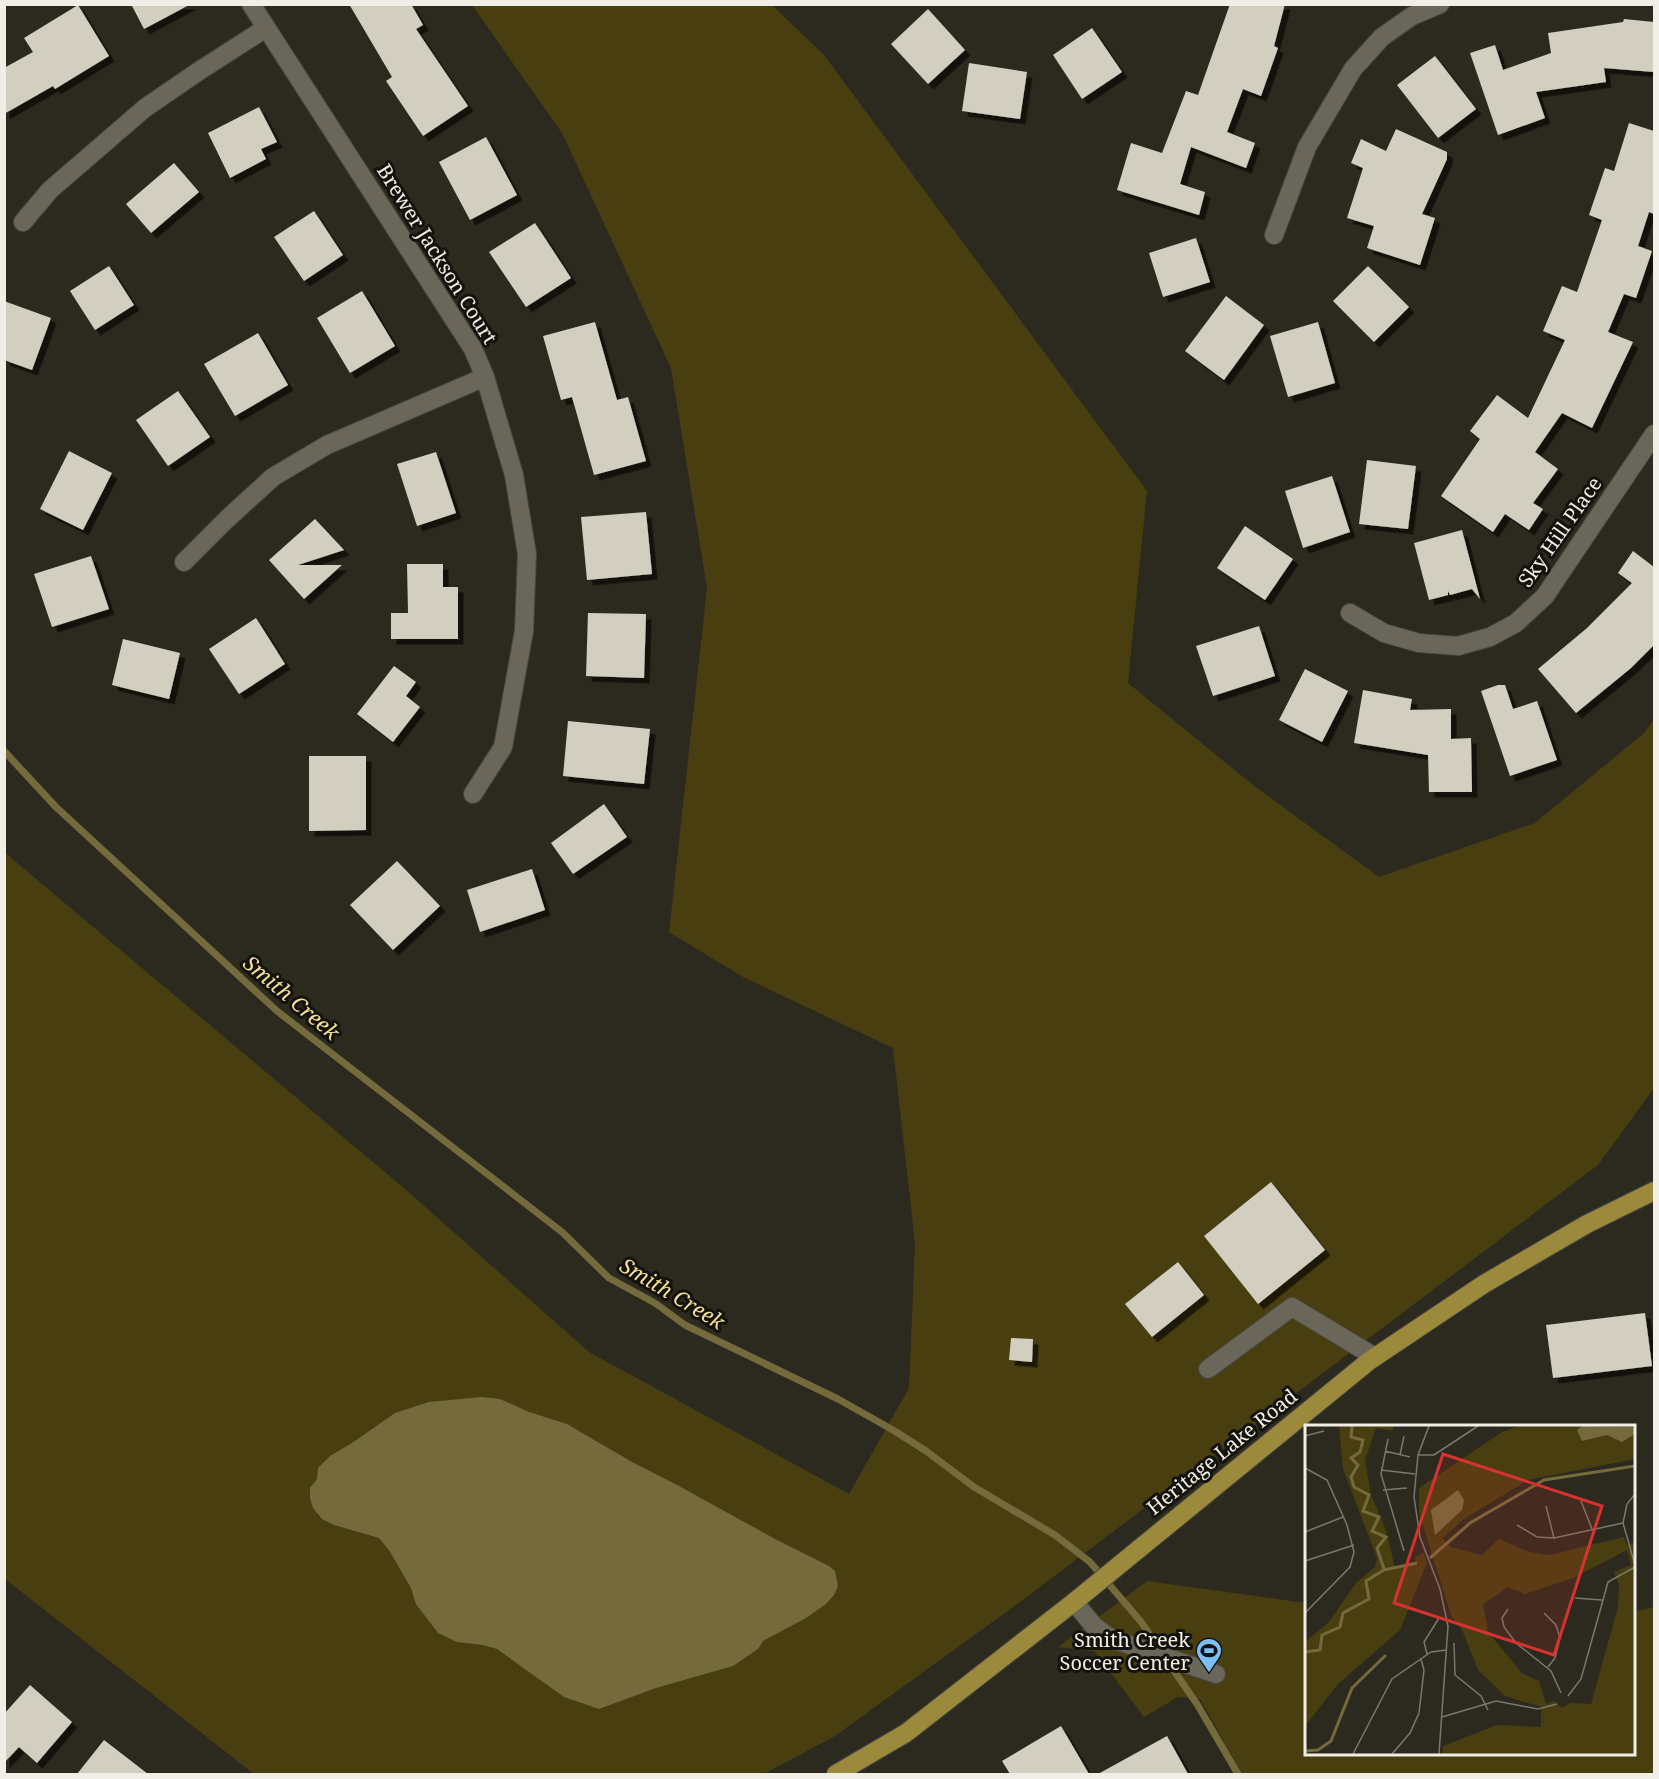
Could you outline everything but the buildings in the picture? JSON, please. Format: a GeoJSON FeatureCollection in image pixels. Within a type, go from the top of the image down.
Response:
{"type":"FeatureCollection","features":[{"type":"Feature","properties":{"kind":"main road","name":"Heritage Lake Road"},"geometry":{"type":"LineString","coordinates":[[836,1774],[906,1733],[1074,1602],[1375,1357],[1484,1284],[1587,1224],[1654,1191]]}},
{"type":"Feature","properties":{"kind":"street","name":"Brewer Jackson Court"},"geometry":{"type":"LineString","coordinates":[[251,4],[473,349],[485,377],[514,475],[527,554],[524,631],[504,747],[473,794]]}},
{"type":"Feature","properties":{"kind":"street"},"geometry":{"type":"LineString","coordinates":[[1274,235],[1307,147],[1353,69],[1383,37],[1412,16],[1440,4]]}},
{"type":"Feature","properties":{"kind":"street"},"geometry":{"type":"LineString","coordinates":[[23,222],[50,190],[145,108],[266,28]]}},
{"type":"Feature","properties":{"kind":"street"},"geometry":{"type":"LineString","coordinates":[[184,562],[273,477],[327,445],[485,377]]}},
{"type":"Feature","properties":{"kind":"street","name":"Sky Hill Place"},"geometry":{"type":"LineString","coordinates":[[1350,613],[1384,633],[1419,643],[1458,646],[1490,637],[1516,623],[1545,596],[1654,434]]}},
{"type":"Feature","properties":{"kind":"street"},"geometry":{"type":"LineString","coordinates":[[1208,1369],[1292,1307],[1375,1357]]}},
{"type":"Feature","properties":{"kind":"street"},"geometry":{"type":"LineString","coordinates":[[1074,1602],[1094,1626],[1113,1639],[1216,1674]]}},
{"type":"Feature","properties":{"kind":"shaded area"},"geometry":{"type":"Polygon","coordinates":[[[472,5],[772,5],[824,55],[1147,491],[1128,683],[1253,785],[1379,877],[1535,823],[1644,733],[1654,720],[1654,1088],[1598,1165],[1020,1602],[835,1736],[764,1774],[254,1774],[5,1579],[4,852],[405,1189],[589,1352],[849,1494],[909,1388],[915,1243],[893,1048],[743,977],[669,932],[707,588],[671,368],[562,133],[472,5]]]}},
{"type":"Feature","properties":{"kind":"shaded area"},"geometry":{"type":"Polygon","coordinates":[[[482,1397],[500,1399],[529,1412],[567,1424],[632,1462],[829,1566],[835,1571],[838,1586],[834,1595],[826,1604],[806,1618],[763,1641],[758,1649],[733,1666],[656,1688],[599,1709],[564,1697],[497,1649],[457,1642],[438,1633],[416,1604],[411,1588],[389,1550],[379,1538],[334,1525],[322,1519],[313,1508],[310,1488],[317,1479],[318,1468],[330,1456],[395,1413],[429,1402],[482,1397]]]}},
{"type":"Feature","properties":{"kind":"shaded area","name":"Smith Creek Soccer Center"},"geometry":{"type":"Polygon","coordinates":[[[1147,1581],[1305,1603],[1305,1755],[1635,1755],[1635,1612],[1654,1607],[1654,1774],[1242,1774],[1200,1699],[1178,1697],[1144,1717],[1094,1651],[1058,1647],[1147,1581]]]}},
{"type":"Feature","properties":{"kind":"waterway","name":"Smith Creek"},"geometry":{"type":"LineString","coordinates":[[4,751],[56,807],[277,1011],[562,1232],[609,1278],[655,1303],[685,1325],[838,1399],[893,1430],[926,1451],[974,1487],[1055,1535],[1090,1562],[1142,1623],[1160,1651]]}},
{"type":"Feature","properties":{"kind":"waterway","name":"Smith Creek"},"geometry":{"type":"LineString","coordinates":[[1168,1662],[1197,1704],[1238,1774]]}},
{"type":"Feature","properties":{"kind":"place","name":"Smith Creek Soccer Center"},"geometry":{"type":"Point","coordinates":[1209,1674]}}]}
